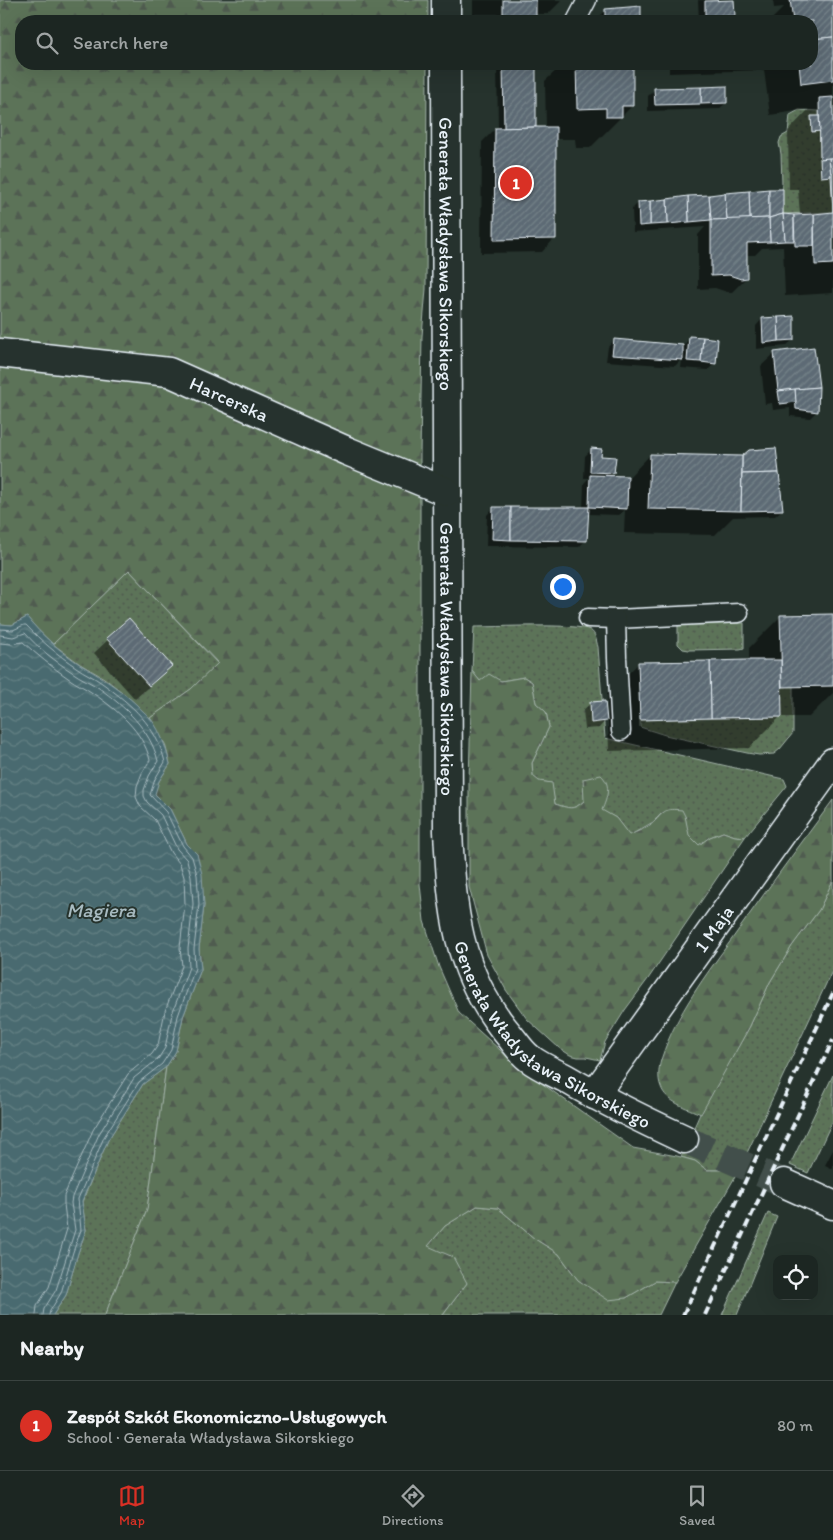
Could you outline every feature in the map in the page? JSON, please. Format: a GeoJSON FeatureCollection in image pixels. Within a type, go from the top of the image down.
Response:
{"type":"FeatureCollection","features":[{"type":"Feature","properties":{"kind":"street"},"geometry":{"type":"LineString","coordinates":[[446,0],[446,15]]}},
{"type":"Feature","properties":{"kind":"street","name":"Generała Władysława Sikorskiego"},"geometry":{"type":"LineString","coordinates":[[446,70],[448,831],[451,886],[457,926],[465,958],[478,987],[500,1024],[528,1057],[594,1095],[684,1139]]}},
{"type":"Feature","properties":{"kind":"street","name":"Harcerska"},"geometry":{"type":"LineString","coordinates":[[0,353],[169,372],[347,451],[447,492]]}},
{"type":"Feature","properties":{"kind":"street","name":"1 Maja"},"geometry":{"type":"LineString","coordinates":[[594,1095],[833,762]]}},
{"type":"Feature","properties":{"kind":"street"},"geometry":{"type":"LineString","coordinates":[[784,1183],[833,1205]]}},
{"type":"Feature","properties":{"kind":"lane"},"geometry":{"type":"LineString","coordinates":[[579,15],[587,0]]}},
{"type":"Feature","properties":{"kind":"lane"},"geometry":{"type":"LineString","coordinates":[[588,618],[616,619],[739,613]]}},
{"type":"Feature","properties":{"kind":"lane"},"geometry":{"type":"LineString","coordinates":[[616,619],[616,658],[621,731]]}},
{"type":"Feature","properties":{"kind":"green space"},"geometry":{"type":"Polygon","coordinates":[[[0,0],[428,0],[428,15],[15,15],[15,70],[427,70],[426,289],[422,336],[420,454],[420,884],[424,921],[439,967],[459,1013],[520,1068],[633,1148],[695,1161],[707,1170],[739,1170],[675,1282],[655,1281],[626,1298],[608,1300],[578,1280],[559,1254],[535,1239],[498,1208],[477,1206],[445,1226],[428,1246],[453,1257],[467,1283],[443,1315],[105,1315],[147,1210],[166,1067],[176,1051],[183,1017],[201,969],[199,949],[204,905],[197,854],[187,844],[170,809],[154,794],[159,781],[170,764],[165,744],[150,718],[191,689],[218,663],[129,570],[53,644],[27,617],[12,625],[0,624],[0,0]]]}},
{"type":"Feature","properties":{"kind":"green space"},"geometry":{"type":"Polygon","coordinates":[[[799,110],[819,111],[819,116],[811,116],[812,131],[820,131],[821,176],[831,176],[833,212],[783,214],[779,143],[781,137],[788,133],[790,115],[799,110]]]}},
{"type":"Feature","properties":{"kind":"green space"},"geometry":{"type":"Polygon","coordinates":[[[129,570],[218,664],[191,689],[150,718],[127,696],[104,678],[80,664],[53,644],[129,570]]]}},
{"type":"Feature","properties":{"kind":"green space"},"geometry":{"type":"Polygon","coordinates":[[[744,623],[744,648],[689,650],[683,649],[678,644],[678,625],[744,623]]]}},
{"type":"Feature","properties":{"kind":"green space"},"geometry":{"type":"Polygon","coordinates":[[[553,626],[590,630],[595,635],[598,647],[605,738],[784,779],[787,786],[745,837],[723,832],[710,837],[699,845],[688,835],[685,816],[662,813],[653,822],[629,836],[616,818],[584,801],[570,808],[555,804],[551,783],[538,781],[533,776],[532,763],[549,727],[546,712],[536,703],[532,682],[524,677],[501,681],[480,681],[472,671],[474,627],[553,626]]]}},
{"type":"Feature","properties":{"kind":"green space"},"geometry":{"type":"Polygon","coordinates":[[[472,671],[480,681],[489,674],[501,681],[524,677],[532,682],[536,703],[546,712],[549,727],[532,763],[533,776],[539,781],[552,783],[555,804],[571,808],[577,806],[584,801],[583,779],[601,775],[607,787],[607,796],[602,810],[616,818],[629,835],[654,822],[665,811],[676,809],[682,810],[689,835],[699,845],[710,837],[723,832],[745,837],[625,1010],[605,1042],[600,1060],[570,1055],[559,1048],[527,1019],[506,990],[487,955],[469,887],[472,671]]]}},
{"type":"Feature","properties":{"kind":"green space"},"geometry":{"type":"Polygon","coordinates":[[[793,686],[793,733],[774,754],[759,755],[747,753],[665,735],[640,727],[640,720],[781,717],[782,687],[793,686]]]}},
{"type":"Feature","properties":{"kind":"green space"},"geometry":{"type":"Polygon","coordinates":[[[833,800],[833,880],[819,910],[792,946],[770,982],[750,1026],[701,1114],[672,1101],[667,1097],[660,1083],[659,1068],[668,1042],[683,1011],[712,966],[833,800]]]}},
{"type":"Feature","properties":{"kind":"green space"},"geometry":{"type":"Polygon","coordinates":[[[833,880],[833,969],[739,1170],[707,1170],[695,1161],[681,1157],[703,1107],[750,1026],[770,982],[792,946],[819,910],[833,880]]]}},
{"type":"Feature","properties":{"kind":"green space"},"geometry":{"type":"Polygon","coordinates":[[[166,1067],[147,1210],[105,1315],[53,1315],[66,1295],[86,1230],[82,1202],[108,1140],[143,1084],[166,1067]]]}},
{"type":"Feature","properties":{"kind":"green space"},"geometry":{"type":"Polygon","coordinates":[[[833,1075],[833,1120],[808,1173],[790,1165],[833,1075]]]}},
{"type":"Feature","properties":{"kind":"green space"},"geometry":{"type":"Polygon","coordinates":[[[477,1206],[498,1208],[535,1239],[559,1254],[578,1280],[626,1298],[655,1281],[675,1282],[659,1315],[443,1315],[467,1283],[427,1247],[445,1226],[477,1206]]]}},
{"type":"Feature","properties":{"kind":"green space"},"geometry":{"type":"Polygon","coordinates":[[[768,1213],[777,1217],[737,1315],[722,1315],[768,1213]]]}},
{"type":"Feature","properties":{"kind":"water","name":"Magiera"},"geometry":{"type":"Polygon","coordinates":[[[27,617],[59,649],[124,694],[148,715],[155,724],[163,740],[170,764],[159,781],[155,794],[170,809],[187,844],[197,854],[202,874],[204,905],[199,949],[201,969],[183,1017],[176,1051],[166,1067],[143,1084],[108,1140],[82,1201],[86,1230],[66,1295],[53,1315],[0,1315],[0,624],[12,625],[27,617]]]}},
{"type":"Feature","properties":{"kind":"building"},"geometry":{"type":"Polygon","coordinates":[[[503,0],[536,0],[536,15],[503,15],[503,0]]]}},
{"type":"Feature","properties":{"kind":"building"},"geometry":{"type":"Polygon","coordinates":[[[734,0],[735,15],[705,15],[705,1],[734,0]]]}},
{"type":"Feature","properties":{"kind":"building"},"geometry":{"type":"Polygon","coordinates":[[[790,0],[833,0],[833,37],[818,38],[818,15],[792,15],[790,0]]]}},
{"type":"Feature","properties":{"kind":"building"},"geometry":{"type":"Polygon","coordinates":[[[641,6],[641,15],[605,15],[605,9],[641,6]]]}},
{"type":"Feature","properties":{"kind":"building"},"geometry":{"type":"Polygon","coordinates":[[[833,37],[833,80],[801,84],[800,70],[818,70],[818,38],[833,37]]]}},
{"type":"Feature","properties":{"kind":"building"},"geometry":{"type":"Polygon","coordinates":[[[503,70],[536,70],[536,127],[504,128],[503,70]]]}},
{"type":"Feature","properties":{"kind":"building"},"geometry":{"type":"Polygon","coordinates":[[[576,70],[633,70],[633,106],[622,106],[622,117],[606,117],[606,108],[577,109],[576,70]]]}},
{"type":"Feature","properties":{"kind":"building"},"geometry":{"type":"Polygon","coordinates":[[[727,86],[727,103],[701,104],[701,87],[727,86]]]}},
{"type":"Feature","properties":{"kind":"building"},"geometry":{"type":"Polygon","coordinates":[[[701,87],[701,104],[655,105],[654,88],[701,87]]]}},
{"type":"Feature","properties":{"kind":"building"},"geometry":{"type":"Polygon","coordinates":[[[833,97],[833,158],[820,159],[819,98],[833,97]]]}},
{"type":"Feature","properties":{"kind":"building"},"geometry":{"type":"Polygon","coordinates":[[[811,116],[819,116],[820,131],[812,132],[811,116]]]}},
{"type":"Feature","properties":{"kind":"building"},"geometry":{"type":"Polygon","coordinates":[[[556,127],[556,239],[494,240],[495,128],[556,127]]]}},
{"type":"Feature","properties":{"kind":"building"},"geometry":{"type":"Polygon","coordinates":[[[829,158],[833,158],[833,212],[831,176],[829,158]]]}},
{"type":"Feature","properties":{"kind":"building"},"geometry":{"type":"Polygon","coordinates":[[[829,158],[831,176],[821,177],[820,159],[829,158]]]}},
{"type":"Feature","properties":{"kind":"building"},"geometry":{"type":"Polygon","coordinates":[[[769,189],[769,218],[750,219],[749,191],[769,189]]]}},
{"type":"Feature","properties":{"kind":"building"},"geometry":{"type":"Polygon","coordinates":[[[769,189],[783,189],[783,214],[769,218],[769,189]]]}},
{"type":"Feature","properties":{"kind":"building"},"geometry":{"type":"Polygon","coordinates":[[[749,191],[750,219],[727,220],[725,193],[749,191]]]}},
{"type":"Feature","properties":{"kind":"building"},"geometry":{"type":"Polygon","coordinates":[[[725,193],[727,220],[711,220],[709,195],[725,193]]]}},
{"type":"Feature","properties":{"kind":"building"},"geometry":{"type":"Polygon","coordinates":[[[709,195],[711,220],[689,222],[688,196],[709,195]]]}},
{"type":"Feature","properties":{"kind":"building"},"geometry":{"type":"Polygon","coordinates":[[[688,196],[689,222],[668,224],[667,199],[688,196]]]}},
{"type":"Feature","properties":{"kind":"building"},"geometry":{"type":"Polygon","coordinates":[[[667,199],[668,224],[650,225],[650,201],[667,199]]]}},
{"type":"Feature","properties":{"kind":"building"},"geometry":{"type":"Polygon","coordinates":[[[650,201],[650,225],[639,226],[638,202],[650,201]]]}},
{"type":"Feature","properties":{"kind":"building"},"geometry":{"type":"Polygon","coordinates":[[[833,212],[833,264],[815,265],[814,214],[833,212]]]}},
{"type":"Feature","properties":{"kind":"building"},"geometry":{"type":"Polygon","coordinates":[[[783,214],[794,215],[794,241],[785,241],[783,214]]]}},
{"type":"Feature","properties":{"kind":"building"},"geometry":{"type":"Polygon","coordinates":[[[783,214],[785,241],[770,242],[769,218],[783,214]]]}},
{"type":"Feature","properties":{"kind":"building"},"geometry":{"type":"Polygon","coordinates":[[[814,214],[814,246],[795,246],[794,215],[814,214]]]}},
{"type":"Feature","properties":{"kind":"building"},"geometry":{"type":"Polygon","coordinates":[[[769,218],[770,242],[747,243],[747,278],[741,279],[729,275],[711,276],[711,220],[769,218]]]}},
{"type":"Feature","properties":{"kind":"building"},"geometry":{"type":"Polygon","coordinates":[[[794,316],[794,340],[779,341],[778,317],[794,316]]]}},
{"type":"Feature","properties":{"kind":"building"},"geometry":{"type":"Polygon","coordinates":[[[778,317],[779,341],[763,343],[762,318],[778,317]]]}},
{"type":"Feature","properties":{"kind":"building"},"geometry":{"type":"Polygon","coordinates":[[[689,336],[703,337],[701,362],[687,361],[689,336]]]}},
{"type":"Feature","properties":{"kind":"building"},"geometry":{"type":"Polygon","coordinates":[[[703,337],[718,339],[716,364],[701,362],[703,337]]]}},
{"type":"Feature","properties":{"kind":"building"},"geometry":{"type":"Polygon","coordinates":[[[614,339],[683,345],[683,360],[612,355],[614,339]]]}},
{"type":"Feature","properties":{"kind":"building"},"geometry":{"type":"Polygon","coordinates":[[[814,347],[819,387],[778,391],[774,352],[814,347]]]}},
{"type":"Feature","properties":{"kind":"building"},"geometry":{"type":"Polygon","coordinates":[[[819,387],[818,412],[796,409],[795,389],[819,387]]]}},
{"type":"Feature","properties":{"kind":"building"},"geometry":{"type":"Polygon","coordinates":[[[795,389],[796,402],[780,404],[778,391],[795,389]]]}},
{"type":"Feature","properties":{"kind":"building"},"geometry":{"type":"Polygon","coordinates":[[[591,448],[602,449],[601,456],[616,457],[614,473],[590,472],[591,448]]]}},
{"type":"Feature","properties":{"kind":"building"},"geometry":{"type":"Polygon","coordinates":[[[776,448],[779,473],[742,474],[742,456],[749,450],[776,448]]]}},
{"type":"Feature","properties":{"kind":"building"},"geometry":{"type":"Polygon","coordinates":[[[650,454],[742,456],[741,511],[648,509],[650,454]]]}},
{"type":"Feature","properties":{"kind":"building"},"geometry":{"type":"Polygon","coordinates":[[[779,473],[783,510],[741,511],[742,474],[779,473]]]}},
{"type":"Feature","properties":{"kind":"building"},"geometry":{"type":"Polygon","coordinates":[[[590,475],[628,476],[627,509],[589,507],[590,475]]]}},
{"type":"Feature","properties":{"kind":"building"},"geometry":{"type":"Polygon","coordinates":[[[493,507],[511,507],[511,540],[492,539],[493,507]]]}},
{"type":"Feature","properties":{"kind":"building"},"geometry":{"type":"Polygon","coordinates":[[[511,507],[589,507],[587,541],[511,540],[511,507]]]}},
{"type":"Feature","properties":{"kind":"building"},"geometry":{"type":"Polygon","coordinates":[[[833,614],[833,686],[782,687],[780,615],[833,614]]]}},
{"type":"Feature","properties":{"kind":"building"},"geometry":{"type":"Polygon","coordinates":[[[129,618],[172,666],[149,686],[106,638],[129,618]]]}},
{"type":"Feature","properties":{"kind":"building"},"geometry":{"type":"Polygon","coordinates":[[[781,660],[782,717],[711,718],[710,661],[781,660]]]}},
{"type":"Feature","properties":{"kind":"building"},"geometry":{"type":"Polygon","coordinates":[[[710,661],[711,718],[640,720],[638,662],[710,661]]]}},
{"type":"Feature","properties":{"kind":"building"},"geometry":{"type":"Polygon","coordinates":[[[605,701],[607,721],[591,723],[590,702],[605,701]]]}},
{"type":"Feature","properties":{"kind":"tunnel"},"geometry":{"type":"LineString","coordinates":[[684,1139],[784,1183]]}},
{"type":"Feature","properties":{"kind":"railway"},"geometry":{"type":"LineString","coordinates":[[683,1315],[833,993]]}},
{"type":"Feature","properties":{"kind":"railway"},"geometry":{"type":"LineString","coordinates":[[705,1315],[833,1040]]}},
{"type":"Feature","properties":{"kind":"place","name":"Zespół Szkół Ekonomiczno-Usługowych"},"geometry":{"type":"Point","coordinates":[516,183]}}]}
